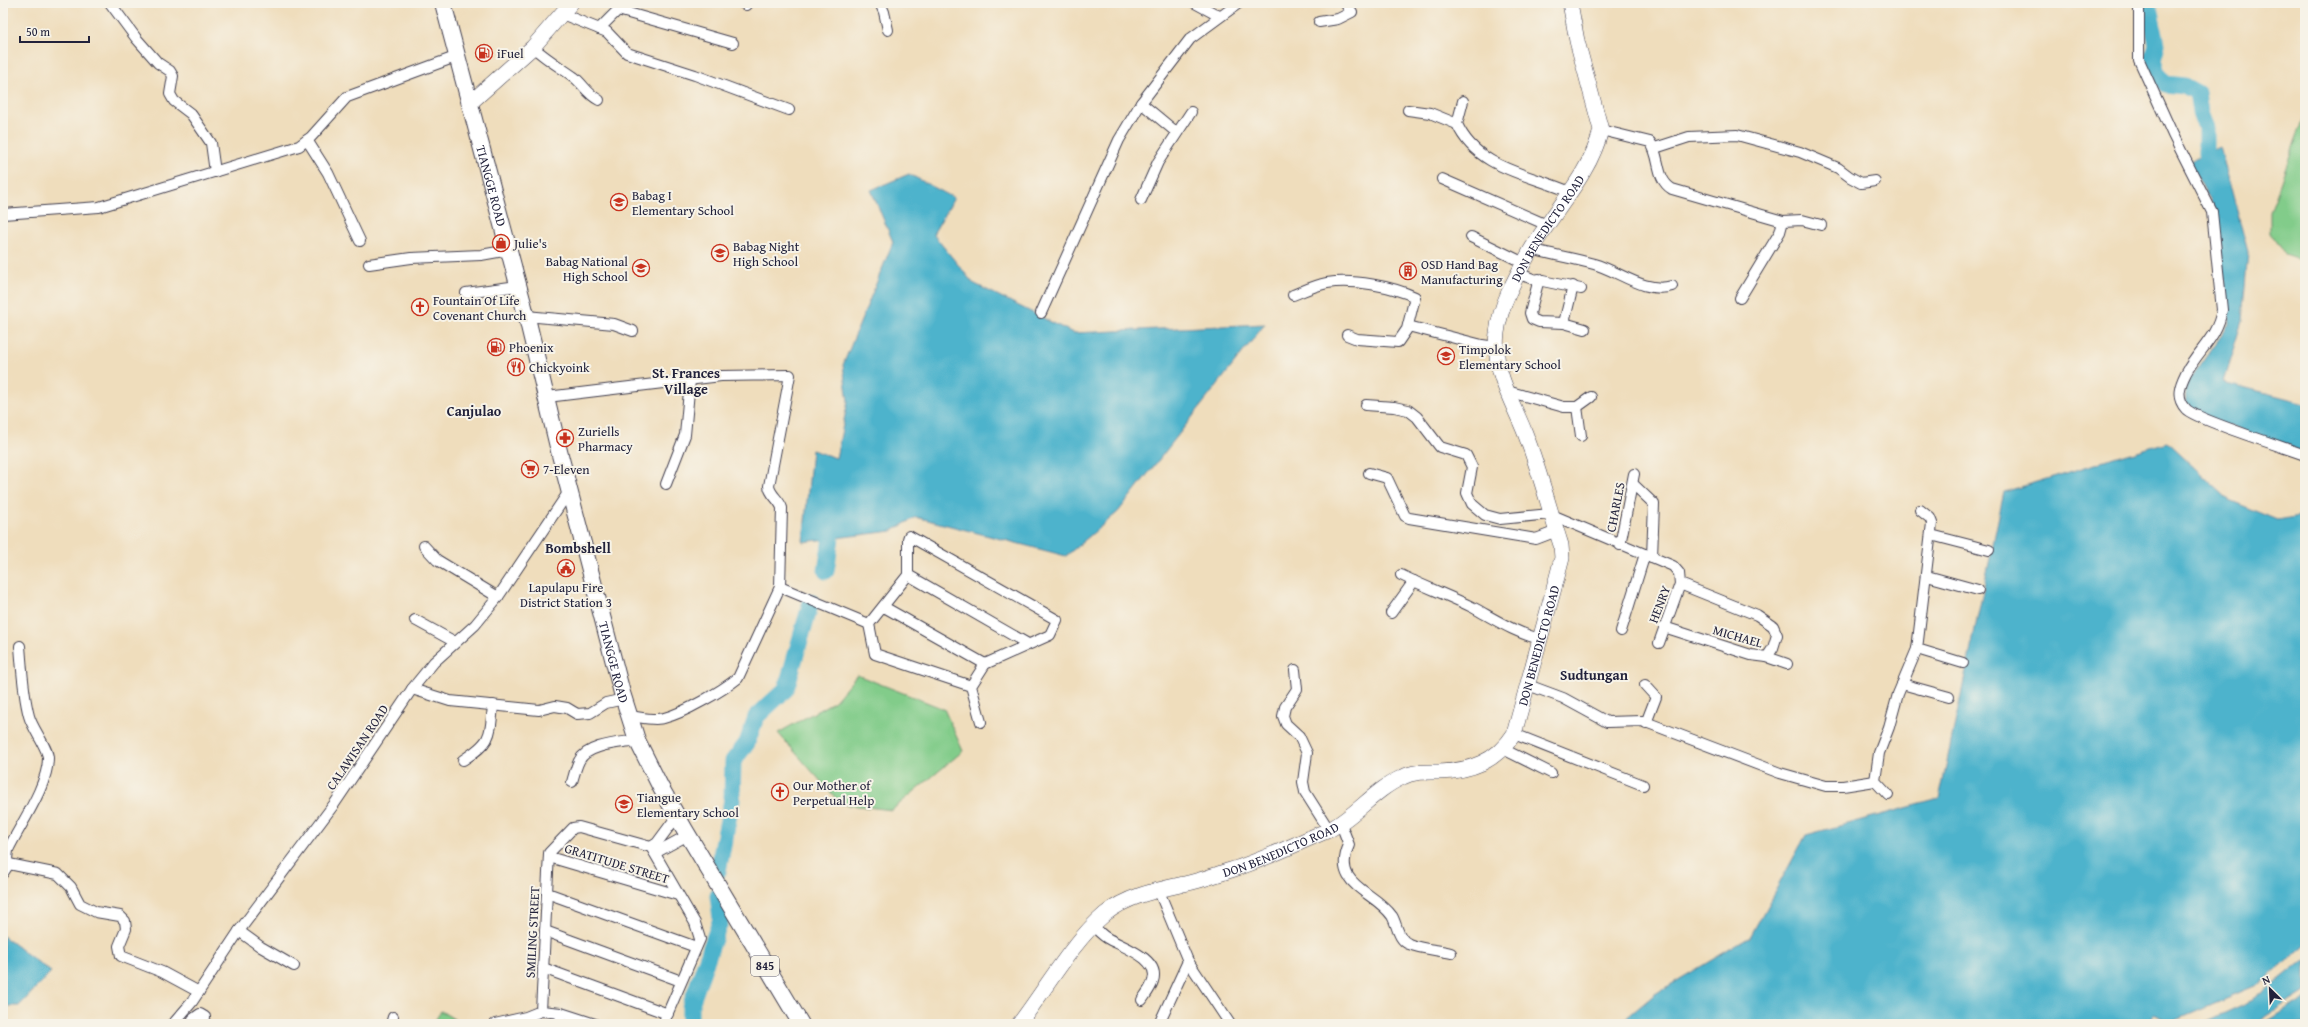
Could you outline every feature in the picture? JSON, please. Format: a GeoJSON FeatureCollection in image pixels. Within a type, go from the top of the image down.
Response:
{"type":"FeatureCollection","features":[{"type":"Feature","properties":{"kind":"main road","name":"TIANGGE ROAD"},"geometry":{"type":"LineString","coordinates":[[443,3],[509,250],[624,699],[637,740],[677,816],[801,1024]]}},
{"type":"Feature","properties":{"kind":"street"},"geometry":{"type":"LineString","coordinates":[[110,3],[136,38],[158,63],[170,71],[173,76],[170,94],[174,101],[191,114],[211,143],[215,172]]}},
{"type":"Feature","properties":{"kind":"street"},"geometry":{"type":"LineString","coordinates":[[880,3],[887,20],[888,30]]}},
{"type":"Feature","properties":{"kind":"street"},"geometry":{"type":"LineString","coordinates":[[1195,3],[1219,16]]}},
{"type":"Feature","properties":{"kind":"street"},"geometry":{"type":"LineString","coordinates":[[1041,313],[1119,140],[1141,103],[1190,39],[1219,16],[1239,3]]}},
{"type":"Feature","properties":{"kind":"street"},"geometry":{"type":"LineString","coordinates":[[1319,22],[1338,19],[1352,12],[1345,3]]}},
{"type":"Feature","properties":{"kind":"street"},"geometry":{"type":"LineString","coordinates":[[1570,3],[1577,41],[1601,130],[1647,140],[1655,148],[1662,179],[1666,185],[1672,189],[1783,221],[1802,220],[1821,225]]}},
{"type":"Feature","properties":{"kind":"street"},"geometry":{"type":"LineString","coordinates":[[2139,3],[2139,60],[2212,212],[2222,310],[2219,325],[2187,371],[2178,389],[2180,400],[2186,410],[2204,418],[2305,455]]}},
{"type":"Feature","properties":{"kind":"street"},"geometry":{"type":"LineString","coordinates":[[469,104],[534,47],[566,8],[614,38],[620,48],[627,53],[695,75],[789,110]]}},
{"type":"Feature","properties":{"kind":"street"},"geometry":{"type":"LineString","coordinates":[[600,29],[618,10],[733,43]]}},
{"type":"Feature","properties":{"kind":"street"},"geometry":{"type":"LineString","coordinates":[[534,47],[549,61],[574,78],[592,96],[599,100]]}},
{"type":"Feature","properties":{"kind":"street"},"geometry":{"type":"LineString","coordinates":[[3,214],[99,207],[299,146],[307,140],[347,97],[458,56]]}},
{"type":"Feature","properties":{"kind":"street"},"geometry":{"type":"LineString","coordinates":[[1457,124],[1463,101]]}},
{"type":"Feature","properties":{"kind":"street"},"geometry":{"type":"LineString","coordinates":[[1141,103],[1176,132]]}},
{"type":"Feature","properties":{"kind":"street"},"geometry":{"type":"LineString","coordinates":[[1408,110],[1430,113],[1457,124],[1466,140],[1491,161],[1529,178],[1570,192]]}},
{"type":"Feature","properties":{"kind":"street"},"geometry":{"type":"LineString","coordinates":[[1141,200],[1158,162],[1176,132],[1191,112]]}},
{"type":"Feature","properties":{"kind":"street","name":"DON BENEDICTO ROAD"},"geometry":{"type":"LineString","coordinates":[[1020,1024],[1093,925],[1107,913],[1131,899],[1158,889],[1185,884],[1233,870],[1335,827],[1402,777],[1416,772],[1458,771],[1486,762],[1503,749],[1514,734],[1562,558],[1561,545],[1557,531],[1550,514],[1525,434],[1499,375],[1496,333],[1506,301],[1522,268],[1547,225],[1584,171],[1598,142],[1601,130]]}},
{"type":"Feature","properties":{"kind":"street"},"geometry":{"type":"LineString","coordinates":[[1655,148],[1689,137],[1742,136],[1800,152],[1838,168],[1861,183],[1875,181]]}},
{"type":"Feature","properties":{"kind":"street"},"geometry":{"type":"LineString","coordinates":[[307,140],[328,174],[360,241]]}},
{"type":"Feature","properties":{"kind":"street"},"geometry":{"type":"LineString","coordinates":[[1442,179],[1547,225]]}},
{"type":"Feature","properties":{"kind":"street"},"geometry":{"type":"LineString","coordinates":[[1740,298],[1780,232],[1783,221]]}},
{"type":"Feature","properties":{"kind":"street"},"geometry":{"type":"LineString","coordinates":[[1471,237],[1538,279],[1577,287],[1564,323]]}},
{"type":"Feature","properties":{"kind":"street"},"geometry":{"type":"LineString","coordinates":[[1532,249],[1593,264],[1650,287],[1663,288],[1672,286]]}},
{"type":"Feature","properties":{"kind":"street"},"geometry":{"type":"LineString","coordinates":[[369,264],[411,258],[481,254],[509,250]]}},
{"type":"Feature","properties":{"kind":"street"},"geometry":{"type":"LineString","coordinates":[[1538,279],[1530,313],[1532,318],[1539,322],[1564,323],[1585,329]]}},
{"type":"Feature","properties":{"kind":"street"},"geometry":{"type":"LineString","coordinates":[[1292,295],[1327,283],[1364,284],[1399,289],[1415,296],[1408,326],[1398,342],[1357,339],[1347,335]]}},
{"type":"Feature","properties":{"kind":"street"},"geometry":{"type":"LineString","coordinates":[[466,293],[518,286]]}},
{"type":"Feature","properties":{"kind":"street"},"geometry":{"type":"LineString","coordinates":[[526,316],[614,324],[633,331]]}},
{"type":"Feature","properties":{"kind":"street"},"geometry":{"type":"LineString","coordinates":[[1408,326],[1482,345],[1496,347]]}},
{"type":"Feature","properties":{"kind":"street"},"geometry":{"type":"LineString","coordinates":[[547,397],[721,376],[790,375],[769,486],[770,492],[780,503],[782,508],[780,587],[738,678],[720,690],[662,719],[629,716]]}},
{"type":"Feature","properties":{"kind":"street"},"geometry":{"type":"LineString","coordinates":[[666,484],[685,435],[690,380]]}},
{"type":"Feature","properties":{"kind":"street"},"geometry":{"type":"LineString","coordinates":[[1507,391],[1560,406],[1577,407],[1591,397]]}},
{"type":"Feature","properties":{"kind":"street"},"geometry":{"type":"LineString","coordinates":[[1366,405],[1394,407],[1408,410],[1417,417],[1440,447],[1466,455],[1472,467],[1467,493],[1472,504],[1485,515],[1500,518],[1550,514],[1648,556],[1621,631]]}},
{"type":"Feature","properties":{"kind":"street"},"geometry":{"type":"LineString","coordinates":[[1577,407],[1581,436]]}},
{"type":"Feature","properties":{"kind":"street"},"geometry":{"type":"LineString","coordinates":[[1370,473],[1387,478],[1405,516],[1409,518],[1536,539],[1557,531]]}},
{"type":"Feature","properties":{"kind":"street","name":"CHARLES"},"geometry":{"type":"LineString","coordinates":[[1620,545],[1633,479],[1654,504],[1648,556]]}},
{"type":"Feature","properties":{"kind":"street","name":"CALAWISAN ROAD"},"geometry":{"type":"LineString","coordinates":[[173,1024],[186,1010],[239,931],[331,809],[412,689],[434,662],[475,625],[498,597],[570,490]]}},
{"type":"Feature","properties":{"kind":"street"},"geometry":{"type":"LineString","coordinates":[[1875,781],[1879,752],[1889,727],[1902,684],[1916,649],[1927,576],[1932,520],[1920,510]]}},
{"type":"Feature","properties":{"kind":"street"},"geometry":{"type":"LineString","coordinates":[[1931,535],[1989,550]]}},
{"type":"Feature","properties":{"kind":"street"},"geometry":{"type":"LineString","coordinates":[[869,624],[908,575],[909,536],[1055,616],[1058,620],[1050,635],[985,664],[971,686],[981,722]]}},
{"type":"Feature","properties":{"kind":"street"},"geometry":{"type":"LineString","coordinates":[[424,546],[438,560],[498,597]]}},
{"type":"Feature","properties":{"kind":"street","name":"HENRY"},"geometry":{"type":"LineString","coordinates":[[1648,556],[1673,566],[1678,573],[1680,584],[1659,643]]}},
{"type":"Feature","properties":{"kind":"street"},"geometry":{"type":"LineString","coordinates":[[908,575],[1028,644]]}},
{"type":"Feature","properties":{"kind":"street"},"geometry":{"type":"LineString","coordinates":[[1401,575],[1475,609],[1492,620],[1526,635],[1540,639]]}},
{"type":"Feature","properties":{"kind":"street"},"geometry":{"type":"LineString","coordinates":[[1927,576],[1978,590]]}},
{"type":"Feature","properties":{"kind":"street"},"geometry":{"type":"LineString","coordinates":[[1391,613],[1414,581]]}},
{"type":"Feature","properties":{"kind":"street","name":"MICHAEL"},"geometry":{"type":"LineString","coordinates":[[1664,627],[1752,655],[1767,657],[1773,648],[1777,635],[1774,626],[1756,615],[1680,584]]}},
{"type":"Feature","properties":{"kind":"street"},"geometry":{"type":"LineString","coordinates":[[780,587],[869,624]]}},
{"type":"Feature","properties":{"kind":"street"},"geometry":{"type":"LineString","coordinates":[[884,607],[985,664]]}},
{"type":"Feature","properties":{"kind":"street"},"geometry":{"type":"LineString","coordinates":[[415,620],[455,642]]}},
{"type":"Feature","properties":{"kind":"street"},"geometry":{"type":"LineString","coordinates":[[869,624],[875,654],[971,686]]}},
{"type":"Feature","properties":{"kind":"street"},"geometry":{"type":"LineString","coordinates":[[20,646],[23,684],[29,717],[48,756],[47,768],[34,800],[8,850],[6,868],[58,874],[71,887],[80,904],[96,912],[120,916],[125,921],[126,929],[119,946],[121,956],[162,972],[199,992]]}},
{"type":"Feature","properties":{"kind":"street"},"geometry":{"type":"LineString","coordinates":[[1916,649],[1963,664]]}},
{"type":"Feature","properties":{"kind":"street"},"geometry":{"type":"LineString","coordinates":[[1767,657],[1788,664]]}},
{"type":"Feature","properties":{"kind":"street"},"geometry":{"type":"LineString","coordinates":[[1295,670],[1297,689],[1285,707],[1283,716],[1286,724],[1299,736],[1307,753],[1303,782],[1305,792],[1349,845],[1344,856],[1343,867],[1349,878],[1392,916],[1399,933],[1407,944],[1451,953]]}},
{"type":"Feature","properties":{"kind":"street"},"geometry":{"type":"LineString","coordinates":[[1902,684],[1949,697]]}},
{"type":"Feature","properties":{"kind":"street"},"geometry":{"type":"LineString","coordinates":[[1528,685],[1563,698],[1607,722],[1646,723],[1780,773],[1826,786],[1843,786],[1875,781]]}},
{"type":"Feature","properties":{"kind":"street"},"geometry":{"type":"LineString","coordinates":[[1645,685],[1656,697],[1646,723]]}},
{"type":"Feature","properties":{"kind":"street"},"geometry":{"type":"LineString","coordinates":[[412,689],[450,701],[539,710],[555,706],[568,708],[577,714],[590,713],[606,703],[624,699]]}},
{"type":"Feature","properties":{"kind":"street"},"geometry":{"type":"LineString","coordinates":[[463,760],[483,746],[491,726],[494,705]]}},
{"type":"Feature","properties":{"kind":"street"},"geometry":{"type":"LineString","coordinates":[[1514,734],[1643,785]]}},
{"type":"Feature","properties":{"kind":"street"},"geometry":{"type":"LineString","coordinates":[[572,782],[580,759],[591,750],[600,746],[637,740]]}},
{"type":"Feature","properties":{"kind":"street"},"geometry":{"type":"LineString","coordinates":[[1503,749],[1551,773]]}},
{"type":"Feature","properties":{"kind":"street"},"geometry":{"type":"LineString","coordinates":[[1875,781],[1888,795]]}},
{"type":"Feature","properties":{"kind":"street"},"geometry":{"type":"LineString","coordinates":[[653,850],[677,816]]}},
{"type":"Feature","properties":{"kind":"street"},"geometry":{"type":"LineString","coordinates":[[549,855],[573,828],[579,827],[653,850],[688,835]]}},
{"type":"Feature","properties":{"kind":"street"},"geometry":{"type":"LineString","coordinates":[[653,850],[695,924],[698,943],[663,1024]]}},
{"type":"Feature","properties":{"kind":"street","name":"SMILING STREET"},"geometry":{"type":"LineString","coordinates":[[541,1011],[549,855]]}},
{"type":"Feature","properties":{"kind":"street","name":"GRATITUDE STREET"},"geometry":{"type":"LineString","coordinates":[[549,855],[678,895]]}},
{"type":"Feature","properties":{"kind":"street"},"geometry":{"type":"LineString","coordinates":[[1158,889],[1188,961],[1230,1024]]}},
{"type":"Feature","properties":{"kind":"street"},"geometry":{"type":"LineString","coordinates":[[547,893],[698,943]]}},
{"type":"Feature","properties":{"kind":"street"},"geometry":{"type":"LineString","coordinates":[[1093,925],[1105,937],[1132,949],[1146,960],[1154,976],[1153,982],[1142,1000]]}},
{"type":"Feature","properties":{"kind":"street"},"geometry":{"type":"LineString","coordinates":[[239,931],[261,947],[294,966]]}},
{"type":"Feature","properties":{"kind":"street"},"geometry":{"type":"LineString","coordinates":[[545,931],[681,981]]}},
{"type":"Feature","properties":{"kind":"street"},"geometry":{"type":"LineString","coordinates":[[1159,1024],[1188,961]]}},
{"type":"Feature","properties":{"kind":"street"},"geometry":{"type":"LineString","coordinates":[[543,968],[668,1014]]}},
{"type":"Feature","properties":{"kind":"street"},"geometry":{"type":"LineString","coordinates":[[186,1010],[202,1021]]}},
{"type":"Feature","properties":{"kind":"street"},"geometry":{"type":"LineString","coordinates":[[495,1024],[525,1021],[541,1011],[561,1013],[595,1024]]}},
{"type":"Feature","properties":{"kind":"street"},"geometry":{"type":"LineString","coordinates":[[560,1024],[561,1013]]}},
{"type":"Feature","properties":{"kind":"green space"},"geometry":{"type":"Polygon","coordinates":[[[2305,114],[2305,261],[2284,254],[2270,233],[2270,212],[2305,114]]]}},
{"type":"Feature","properties":{"kind":"green space"},"geometry":{"type":"Polygon","coordinates":[[[857,675],[944,709],[963,751],[892,810],[841,804],[778,733],[835,701],[857,675]]]}},
{"type":"Feature","properties":{"kind":"green space"},"geometry":{"type":"Polygon","coordinates":[[[441,1011],[462,1024],[433,1024],[441,1011]]]}},
{"type":"Feature","properties":{"kind":"water"},"geometry":{"type":"Polygon","coordinates":[[[2220,147],[2248,252],[2242,321],[2223,382],[2305,403],[2305,454],[2202,416],[2187,403],[2187,383],[2229,325],[2217,213],[2189,162],[2220,147]]]}},
{"type":"Feature","properties":{"kind":"water"},"geometry":{"type":"Polygon","coordinates":[[[909,174],[954,198],[933,234],[973,283],[1073,333],[1265,324],[1118,512],[1066,556],[916,517],[892,531],[803,542],[812,450],[836,458],[848,401],[843,365],[893,242],[871,190],[909,174]]]}},
{"type":"Feature","properties":{"kind":"water"},"geometry":{"type":"Polygon","coordinates":[[[2167,442],[2229,500],[2278,520],[2305,515],[2305,945],[2257,986],[2172,1022],[2154,1014],[2149,1024],[1702,1024],[1694,1019],[1687,1024],[1619,1024],[1655,994],[1750,937],[1806,835],[1939,799],[2004,492],[2167,442]]]}},
{"type":"Feature","properties":{"kind":"water"},"geometry":{"type":"Polygon","coordinates":[[[3,936],[51,972],[19,1006],[3,1006],[3,936]]]}},
{"type":"Feature","properties":{"kind":"water"},"geometry":{"type":"Polygon","coordinates":[[[2305,959],[2305,991],[2253,1024],[2201,1024],[2255,999],[2305,959]]]}},
{"type":"Feature","properties":{"kind":"water"},"geometry":{"type":"Polygon","coordinates":[[[2305,998],[2305,1024],[2263,1024],[2305,998]]]}},
{"type":"Feature","properties":{"kind":"waterway"},"geometry":{"type":"LineString","coordinates":[[2148,3],[2157,44],[2153,59],[2157,74],[2165,84],[2184,86],[2197,93],[2200,112],[2206,128],[2206,154],[2213,177]]}},
{"type":"Feature","properties":{"kind":"waterway"},"geometry":{"type":"LineString","coordinates":[[826,571],[831,538]]}},
{"type":"Feature","properties":{"kind":"waterway"},"geometry":{"type":"LineString","coordinates":[[718,871],[732,800],[733,761],[747,743],[756,717],[786,689],[811,602]]}},
{"type":"Feature","properties":{"kind":"waterway"},"geometry":{"type":"LineString","coordinates":[[690,1024],[690,1007],[721,919],[718,896]]}},
{"type":"Feature","properties":{"kind":"place","name":"iFuel"},"geometry":{"type":"Point","coordinates":[484,53]}},
{"type":"Feature","properties":{"kind":"place","name":"Babag I Elementary School"},"geometry":{"type":"Point","coordinates":[619,202]}},
{"type":"Feature","properties":{"kind":"place","name":"Julie's"},"geometry":{"type":"Point","coordinates":[501,243]}},
{"type":"Feature","properties":{"kind":"place","name":"Babag Night High School"},"geometry":{"type":"Point","coordinates":[720,253]}},
{"type":"Feature","properties":{"kind":"place","name":"Babag National High School"},"geometry":{"type":"Point","coordinates":[641,268]}},
{"type":"Feature","properties":{"kind":"place","name":"OSD Hand Bag Manufacturing"},"geometry":{"type":"Point","coordinates":[1408,271]}},
{"type":"Feature","properties":{"kind":"place","name":"Fountain Of Life Covenant Church"},"geometry":{"type":"Point","coordinates":[420,307]}},
{"type":"Feature","properties":{"kind":"place","name":"Phoenix"},"geometry":{"type":"Point","coordinates":[496,347]}},
{"type":"Feature","properties":{"kind":"place","name":"Timpolok Elementary School"},"geometry":{"type":"Point","coordinates":[1446,356]}},
{"type":"Feature","properties":{"kind":"place","name":"Chickyoink"},"geometry":{"type":"Point","coordinates":[516,367]}},
{"type":"Feature","properties":{"kind":"place","name":"Zuriells Pharmacy"},"geometry":{"type":"Point","coordinates":[565,438]}},
{"type":"Feature","properties":{"kind":"place","name":"7-Eleven"},"geometry":{"type":"Point","coordinates":[530,469]}},
{"type":"Feature","properties":{"kind":"place","name":"Lapulapu Fire District Station 3"},"geometry":{"type":"Point","coordinates":[566,568]}},
{"type":"Feature","properties":{"kind":"place","name":"Our Mother of Perpetual Help"},"geometry":{"type":"Point","coordinates":[780,792]}},
{"type":"Feature","properties":{"kind":"place","name":"Tiangue Elementary School"},"geometry":{"type":"Point","coordinates":[624,804]}},
{"type":"Feature","properties":{"kind":"district","name":"St. Frances Village"},"geometry":{"type":"Point","coordinates":[686,382]}},
{"type":"Feature","properties":{"kind":"district","name":"Canjulao"},"geometry":{"type":"Point","coordinates":[474,411]}},
{"type":"Feature","properties":{"kind":"district","name":"Bombshell"},"geometry":{"type":"Point","coordinates":[578,548]}},
{"type":"Feature","properties":{"kind":"district","name":"Sudtungan"},"geometry":{"type":"Point","coordinates":[1594,675]}}]}
